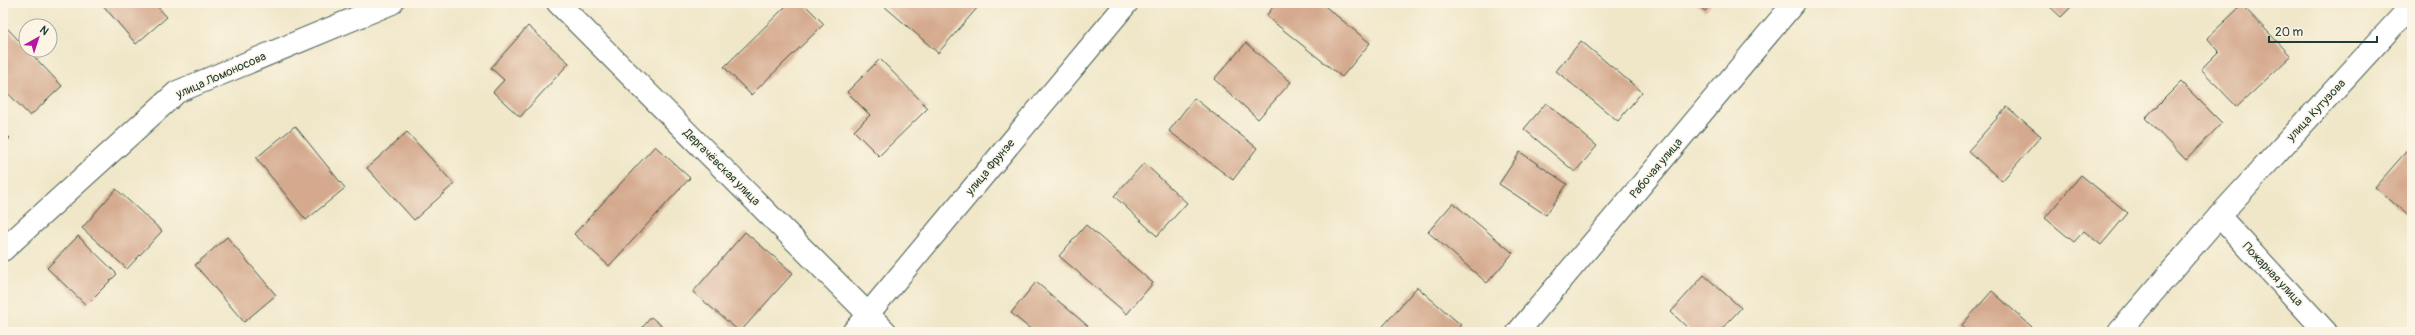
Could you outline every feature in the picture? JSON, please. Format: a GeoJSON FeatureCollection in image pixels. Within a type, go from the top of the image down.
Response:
{"type":"FeatureCollection","features":[{"type":"Feature","properties":{"kind":"street","name":"улица Ломоносова"},"geometry":{"type":"LineString","coordinates":[[3,250],[177,92],[392,3]]}},
{"type":"Feature","properties":{"kind":"street","name":"Дергачёвская улица"},"geometry":{"type":"LineString","coordinates":[[558,3],[886,332]]}},
{"type":"Feature","properties":{"kind":"street","name":"улица Фрунзе"},"geometry":{"type":"LineString","coordinates":[[853,332],[1127,3]]}},
{"type":"Feature","properties":{"kind":"street","name":"Рабочая улица"},"geometry":{"type":"LineString","coordinates":[[1518,332],[1794,3]]}},
{"type":"Feature","properties":{"kind":"street","name":"улица Кутузова"},"geometry":{"type":"LineString","coordinates":[[2119,332],[2219,216],[2412,5]]}},
{"type":"Feature","properties":{"kind":"street","name":"Пожарная улица"},"geometry":{"type":"LineString","coordinates":[[2219,216],[2326,332]]}},
{"type":"Feature","properties":{"kind":"building"},"geometry":{"type":"Polygon","coordinates":[[[101,3],[154,3],[167,17],[136,44],[101,3]]]}},
{"type":"Feature","properties":{"kind":"building"},"geometry":{"type":"Polygon","coordinates":[[[789,3],[803,3],[824,24],[751,95],[724,67],[789,3]]]}},
{"type":"Feature","properties":{"kind":"building"},"geometry":{"type":"Polygon","coordinates":[[[885,3],[973,3],[978,7],[938,53],[883,5],[885,3]]]}},
{"type":"Feature","properties":{"kind":"building"},"geometry":{"type":"Polygon","coordinates":[[[1276,3],[1321,3],[1370,43],[1342,77],[1266,16],[1276,3]]]}},
{"type":"Feature","properties":{"kind":"building"},"geometry":{"type":"Polygon","coordinates":[[[1695,3],[1712,3],[1705,11],[1695,3]]]}},
{"type":"Feature","properties":{"kind":"building"},"geometry":{"type":"Polygon","coordinates":[[[2046,3],[2075,3],[2061,17],[2046,3]]]}},
{"type":"Feature","properties":{"kind":"building"},"geometry":{"type":"Polygon","coordinates":[[[2242,5],[2291,56],[2237,107],[2201,69],[2219,51],[2207,38],[2242,5]]]}},
{"type":"Feature","properties":{"kind":"building"},"geometry":{"type":"Polygon","coordinates":[[[528,26],[569,63],[520,117],[493,92],[504,80],[491,68],[528,26]]]}},
{"type":"Feature","properties":{"kind":"building"},"geometry":{"type":"Polygon","coordinates":[[[6,27],[18,40],[18,58],[35,58],[62,86],[30,116],[3,88],[3,30],[6,27]]]}},
{"type":"Feature","properties":{"kind":"building"},"geometry":{"type":"Polygon","coordinates":[[[1581,41],[1642,92],[1618,121],[1556,71],[1581,41]]]}},
{"type":"Feature","properties":{"kind":"building"},"geometry":{"type":"Polygon","coordinates":[[[1246,43],[1291,82],[1258,119],[1214,79],[1246,43]]]}},
{"type":"Feature","properties":{"kind":"building"},"geometry":{"type":"Polygon","coordinates":[[[880,59],[928,108],[879,156],[854,131],[870,115],[847,92],[880,59]]]}},
{"type":"Feature","properties":{"kind":"building"},"geometry":{"type":"Polygon","coordinates":[[[2181,82],[2222,123],[2186,160],[2145,118],[2181,82]]]}},
{"type":"Feature","properties":{"kind":"building"},"geometry":{"type":"Polygon","coordinates":[[[1194,98],[1257,148],[1233,180],[1169,131],[1194,98]]]}},
{"type":"Feature","properties":{"kind":"building"},"geometry":{"type":"Polygon","coordinates":[[[1546,103],[1597,146],[1575,172],[1524,129],[1546,103]]]}},
{"type":"Feature","properties":{"kind":"building"},"geometry":{"type":"Polygon","coordinates":[[[2007,107],[2041,136],[2002,181],[1968,151],[2007,107]]]}},
{"type":"Feature","properties":{"kind":"building"},"geometry":{"type":"Polygon","coordinates":[[[295,126],[345,188],[306,220],[256,158],[295,126]]]}},
{"type":"Feature","properties":{"kind":"building"},"geometry":{"type":"Polygon","coordinates":[[[3,131],[10,138],[3,144],[3,131]]]}},
{"type":"Feature","properties":{"kind":"building"},"geometry":{"type":"Polygon","coordinates":[[[407,132],[454,184],[414,220],[367,168],[407,132]]]}},
{"type":"Feature","properties":{"kind":"building"},"geometry":{"type":"Polygon","coordinates":[[[2412,145],[2412,219],[2375,187],[2412,145]]]}},
{"type":"Feature","properties":{"kind":"building"},"geometry":{"type":"Polygon","coordinates":[[[655,146],[690,178],[609,266],[574,234],[655,146]]]}},
{"type":"Feature","properties":{"kind":"building"},"geometry":{"type":"Polygon","coordinates":[[[1520,152],[1567,184],[1546,215],[1499,184],[1520,152]]]}},
{"type":"Feature","properties":{"kind":"building"},"geometry":{"type":"Polygon","coordinates":[[[1144,163],[1187,203],[1157,236],[1114,196],[1144,163]]]}},
{"type":"Feature","properties":{"kind":"building"},"geometry":{"type":"Polygon","coordinates":[[[2081,175],[2128,213],[2101,245],[2084,231],[2074,242],[2045,218],[2081,175]]]}},
{"type":"Feature","properties":{"kind":"building"},"geometry":{"type":"Polygon","coordinates":[[[116,189],[162,231],[127,269],[82,228],[116,189]]]}},
{"type":"Feature","properties":{"kind":"building"},"geometry":{"type":"Polygon","coordinates":[[[1453,203],[1513,253],[1487,283],[1428,232],[1453,203]]]}},
{"type":"Feature","properties":{"kind":"building"},"geometry":{"type":"Polygon","coordinates":[[[1086,225],[1153,283],[1127,314],[1059,256],[1086,225]]]}},
{"type":"Feature","properties":{"kind":"building"},"geometry":{"type":"Polygon","coordinates":[[[745,232],[793,273],[740,332],[693,292],[745,232]]]}},
{"type":"Feature","properties":{"kind":"building"},"geometry":{"type":"Polygon","coordinates":[[[78,236],[117,274],[86,305],[47,268],[78,236]]]}},
{"type":"Feature","properties":{"kind":"building"},"geometry":{"type":"Polygon","coordinates":[[[227,237],[276,295],[244,322],[195,265],[227,237]]]}},
{"type":"Feature","properties":{"kind":"building"},"geometry":{"type":"Polygon","coordinates":[[[1704,275],[1741,308],[1719,332],[1692,332],[1671,312],[1704,275]]]}},
{"type":"Feature","properties":{"kind":"building"},"geometry":{"type":"Polygon","coordinates":[[[1036,282],[1089,327],[1085,332],[1034,332],[1011,313],[1036,282]]]}},
{"type":"Feature","properties":{"kind":"building"},"geometry":{"type":"Polygon","coordinates":[[[1417,287],[1461,325],[1455,332],[1378,332],[1417,287]]]}},
{"type":"Feature","properties":{"kind":"building"},"geometry":{"type":"Polygon","coordinates":[[[1992,291],[2032,327],[2027,332],[1968,332],[1961,326],[1992,291]]]}},
{"type":"Feature","properties":{"kind":"building"},"geometry":{"type":"Polygon","coordinates":[[[651,317],[669,332],[639,332],[651,317]]]}}]}
